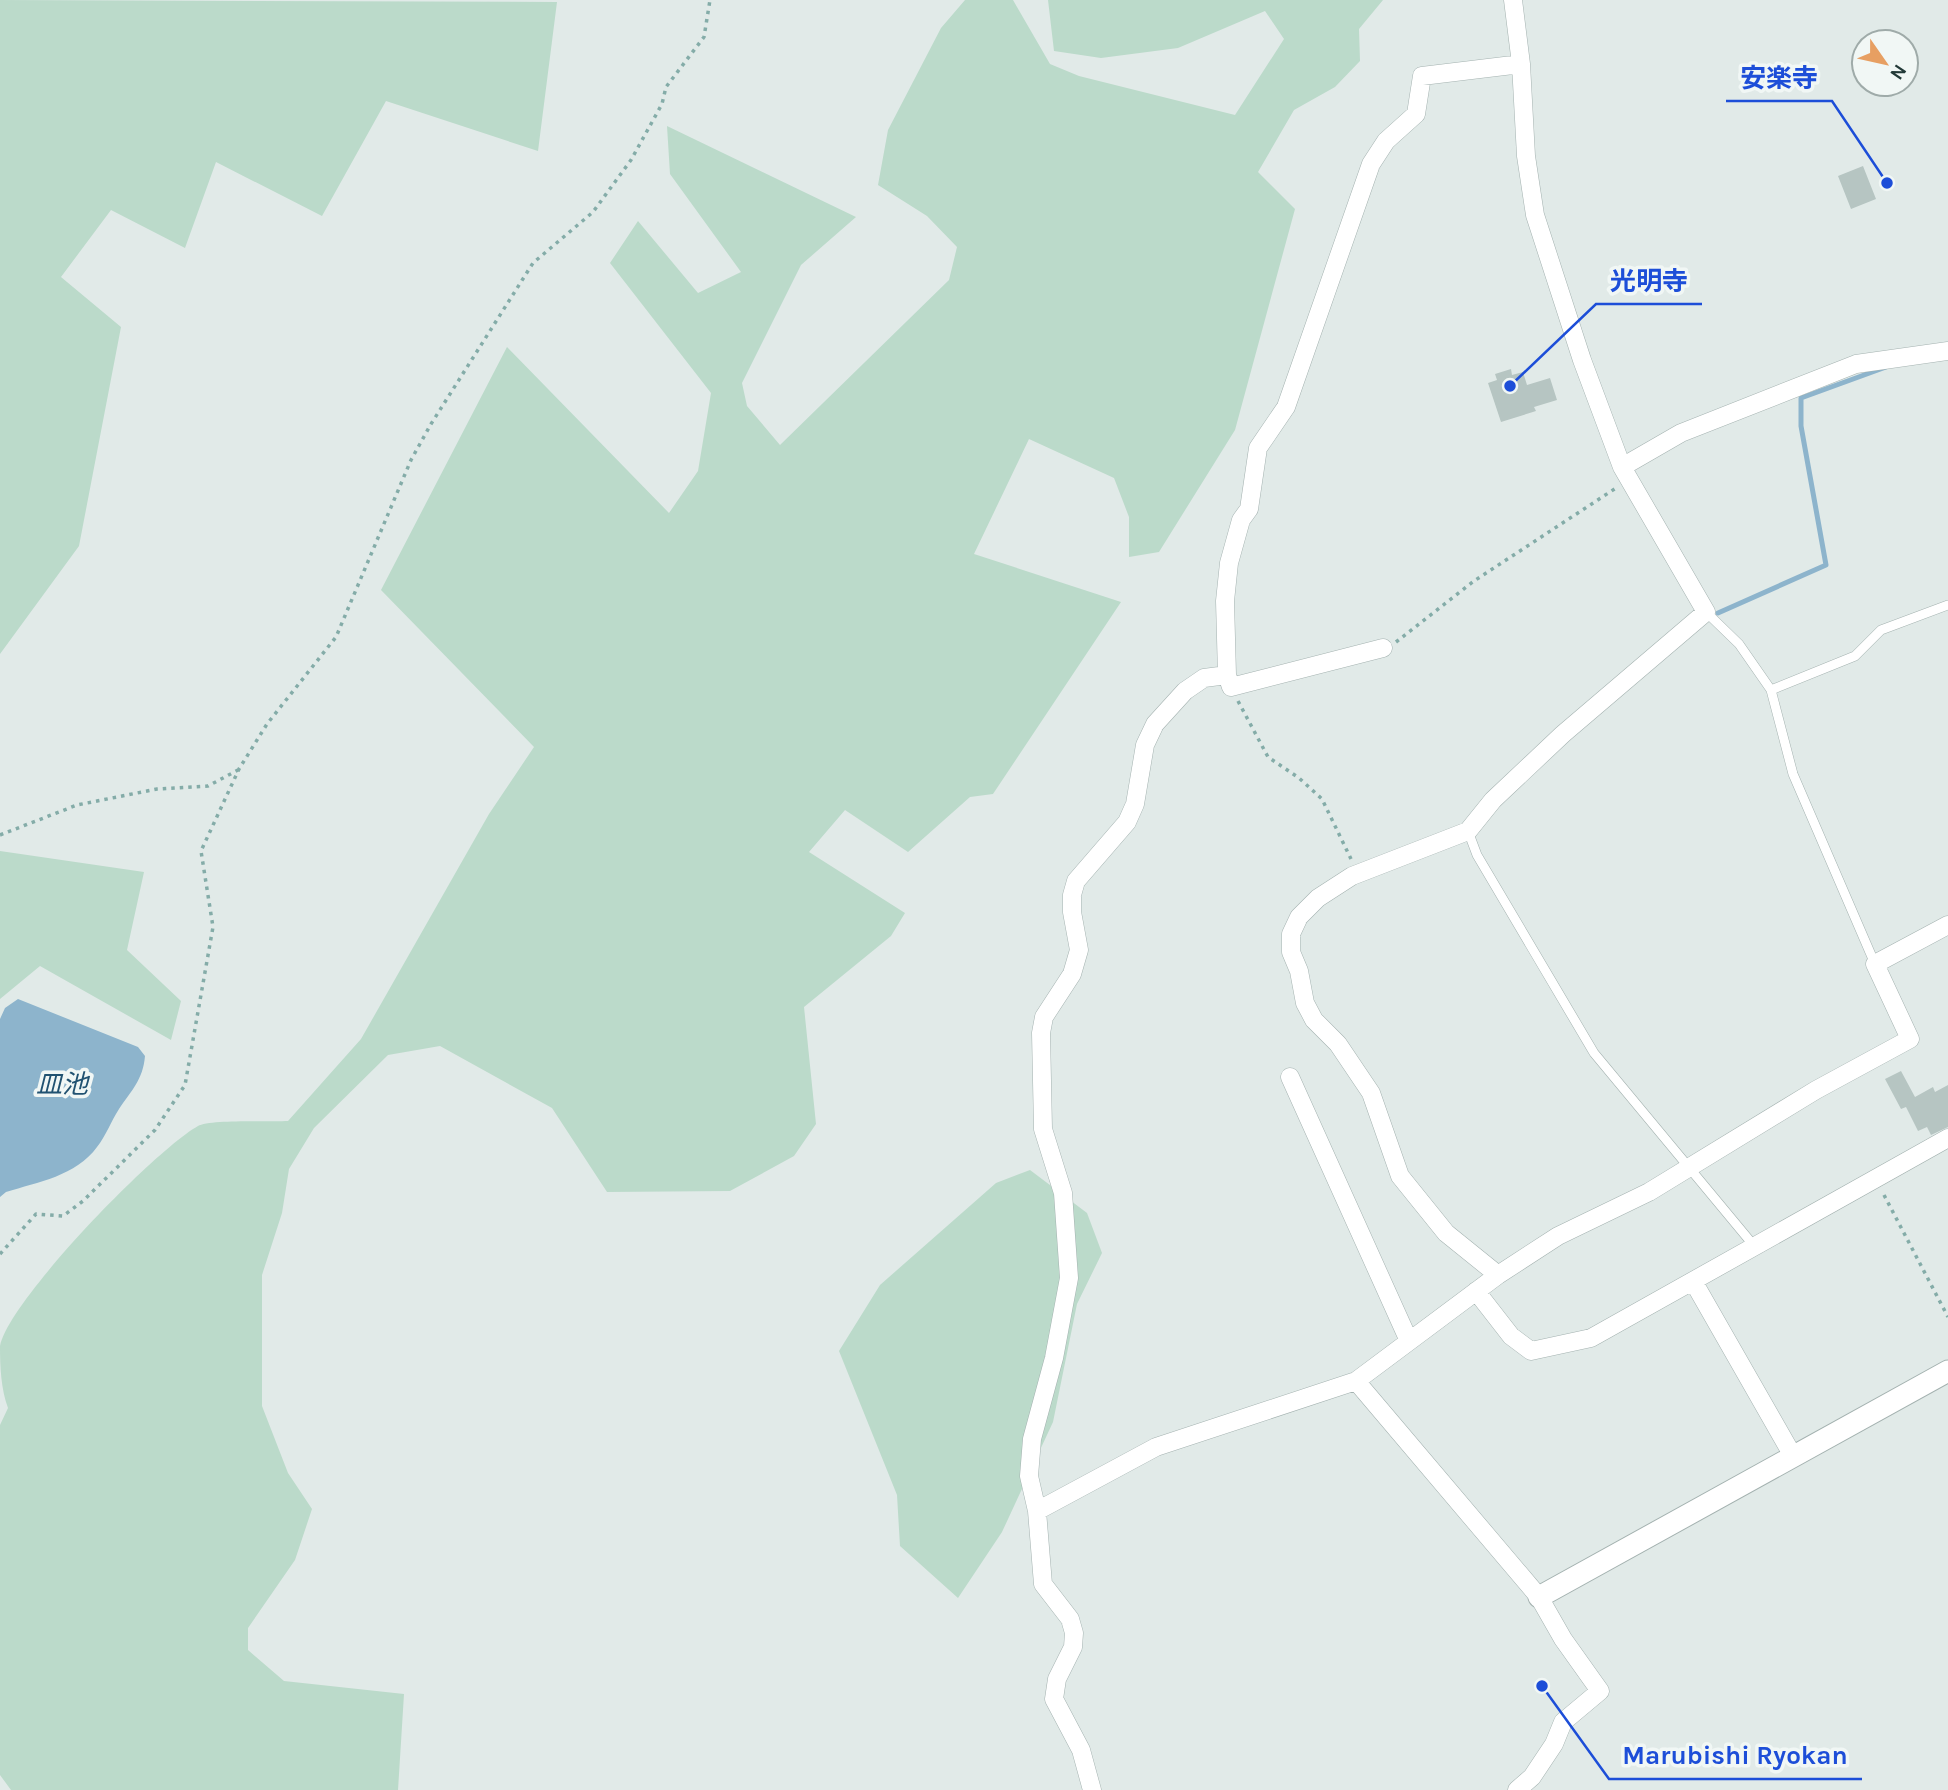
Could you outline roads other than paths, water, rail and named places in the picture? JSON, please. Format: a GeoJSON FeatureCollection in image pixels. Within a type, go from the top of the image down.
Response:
{"type":"FeatureCollection","features":[{"type":"Feature","properties":{"kind":"street"},"geometry":{"type":"LineString","coordinates":[[1498,1275],[1461,1247],[1419,1203],[1400,1176],[1371,1093],[1338,1044],[1314,1020],[1305,1003],[1299,971],[1291,952],[1291,934],[1299,918],[1318,898],[1356,874],[1468,831],[1493,800],[1563,734],[1706,612],[1624,472],[1582,360],[1535,215],[1526,156],[1521,64],[1513,0]]}},
{"type":"Feature","properties":{"kind":"street"},"geometry":{"type":"LineString","coordinates":[[1229,681],[1226,601],[1229,563],[1241,520],[1249,509],[1256,456],[1286,407],[1377,150],[1416,114],[1422,76],[1521,64]]}},
{"type":"Feature","properties":{"kind":"street"},"geometry":{"type":"LineString","coordinates":[[1624,472],[1681,433],[1856,364],[1948,353]]}},
{"type":"Feature","properties":{"kind":"street"},"geometry":{"type":"LineString","coordinates":[[1092,1790],[1082,1749],[1054,1699],[1056,1679],[1073,1647],[1074,1633],[1070,1619],[1043,1584],[1037,1511],[1028,1458],[1054,1359],[1069,1278],[1063,1193],[1043,1129],[1041,1033],[1044,1017],[1072,974],[1079,950],[1072,895],[1084,871],[1127,822],[1135,804],[1145,745],[1155,724],[1185,691],[1204,678],[1229,681],[1383,648]]}},
{"type":"Feature","properties":{"kind":"street"},"geometry":{"type":"LineString","coordinates":[[1037,1511],[1156,1447],[1356,1381],[1498,1275],[1558,1237],[1690,1169],[1816,1090],[1910,1040],[1875,964],[1948,925]]}},
{"type":"Feature","properties":{"kind":"street"},"geometry":{"type":"LineString","coordinates":[[1290,1077],[1409,1341]]}},
{"type":"Feature","properties":{"kind":"street"},"geometry":{"type":"LineString","coordinates":[[1476,1292],[1511,1336],[1531,1351],[1591,1338],[1948,1138]]}},
{"type":"Feature","properties":{"kind":"street"},"geometry":{"type":"LineString","coordinates":[[1693,1281],[1793,1456]]}},
{"type":"Feature","properties":{"kind":"street"},"geometry":{"type":"LineString","coordinates":[[1539,1597],[1948,1371]]}},
{"type":"Feature","properties":{"kind":"street"},"geometry":{"type":"LineString","coordinates":[[1356,1381],[1539,1597],[1563,1639],[1600,1691],[1563,1722],[1554,1744],[1532,1777],[1517,1790]]}},
{"type":"Feature","properties":{"kind":"lane"},"geometry":{"type":"LineString","coordinates":[[1771,690],[1855,656],[1881,631],[1948,605]]}},
{"type":"Feature","properties":{"kind":"lane"},"geometry":{"type":"LineString","coordinates":[[1706,612],[1739,644],[1771,690],[1793,774],[1875,964]]}},
{"type":"Feature","properties":{"kind":"lane"},"geometry":{"type":"LineString","coordinates":[[1468,831],[1477,855],[1594,1054],[1755,1247]]}},
{"type":"Feature","properties":{"kind":"water","name":"皿池"},"geometry":{"type":"Polygon","coordinates":[[[18,999],[138,1047],[145,1056],[136,1085],[100,1143],[88,1157],[67,1171],[6,1192],[0,1197],[0,1019],[5,1008],[18,999]]]}},
{"type":"Feature","properties":{"kind":"waterway"},"geometry":{"type":"LineString","coordinates":[[1718,613],[1826,565],[1801,426],[1801,398],[1886,367]]}},
{"type":"Feature","properties":{"kind":"place","name":"安楽寺"},"geometry":{"type":"Point","coordinates":[1887,183]}},
{"type":"Feature","properties":{"kind":"place","name":"光明寺"},"geometry":{"type":"Point","coordinates":[1510,386]}},
{"type":"Feature","properties":{"kind":"place","name":"Marubishi Ryokan"},"geometry":{"type":"Point","coordinates":[1542,1686]}}]}
